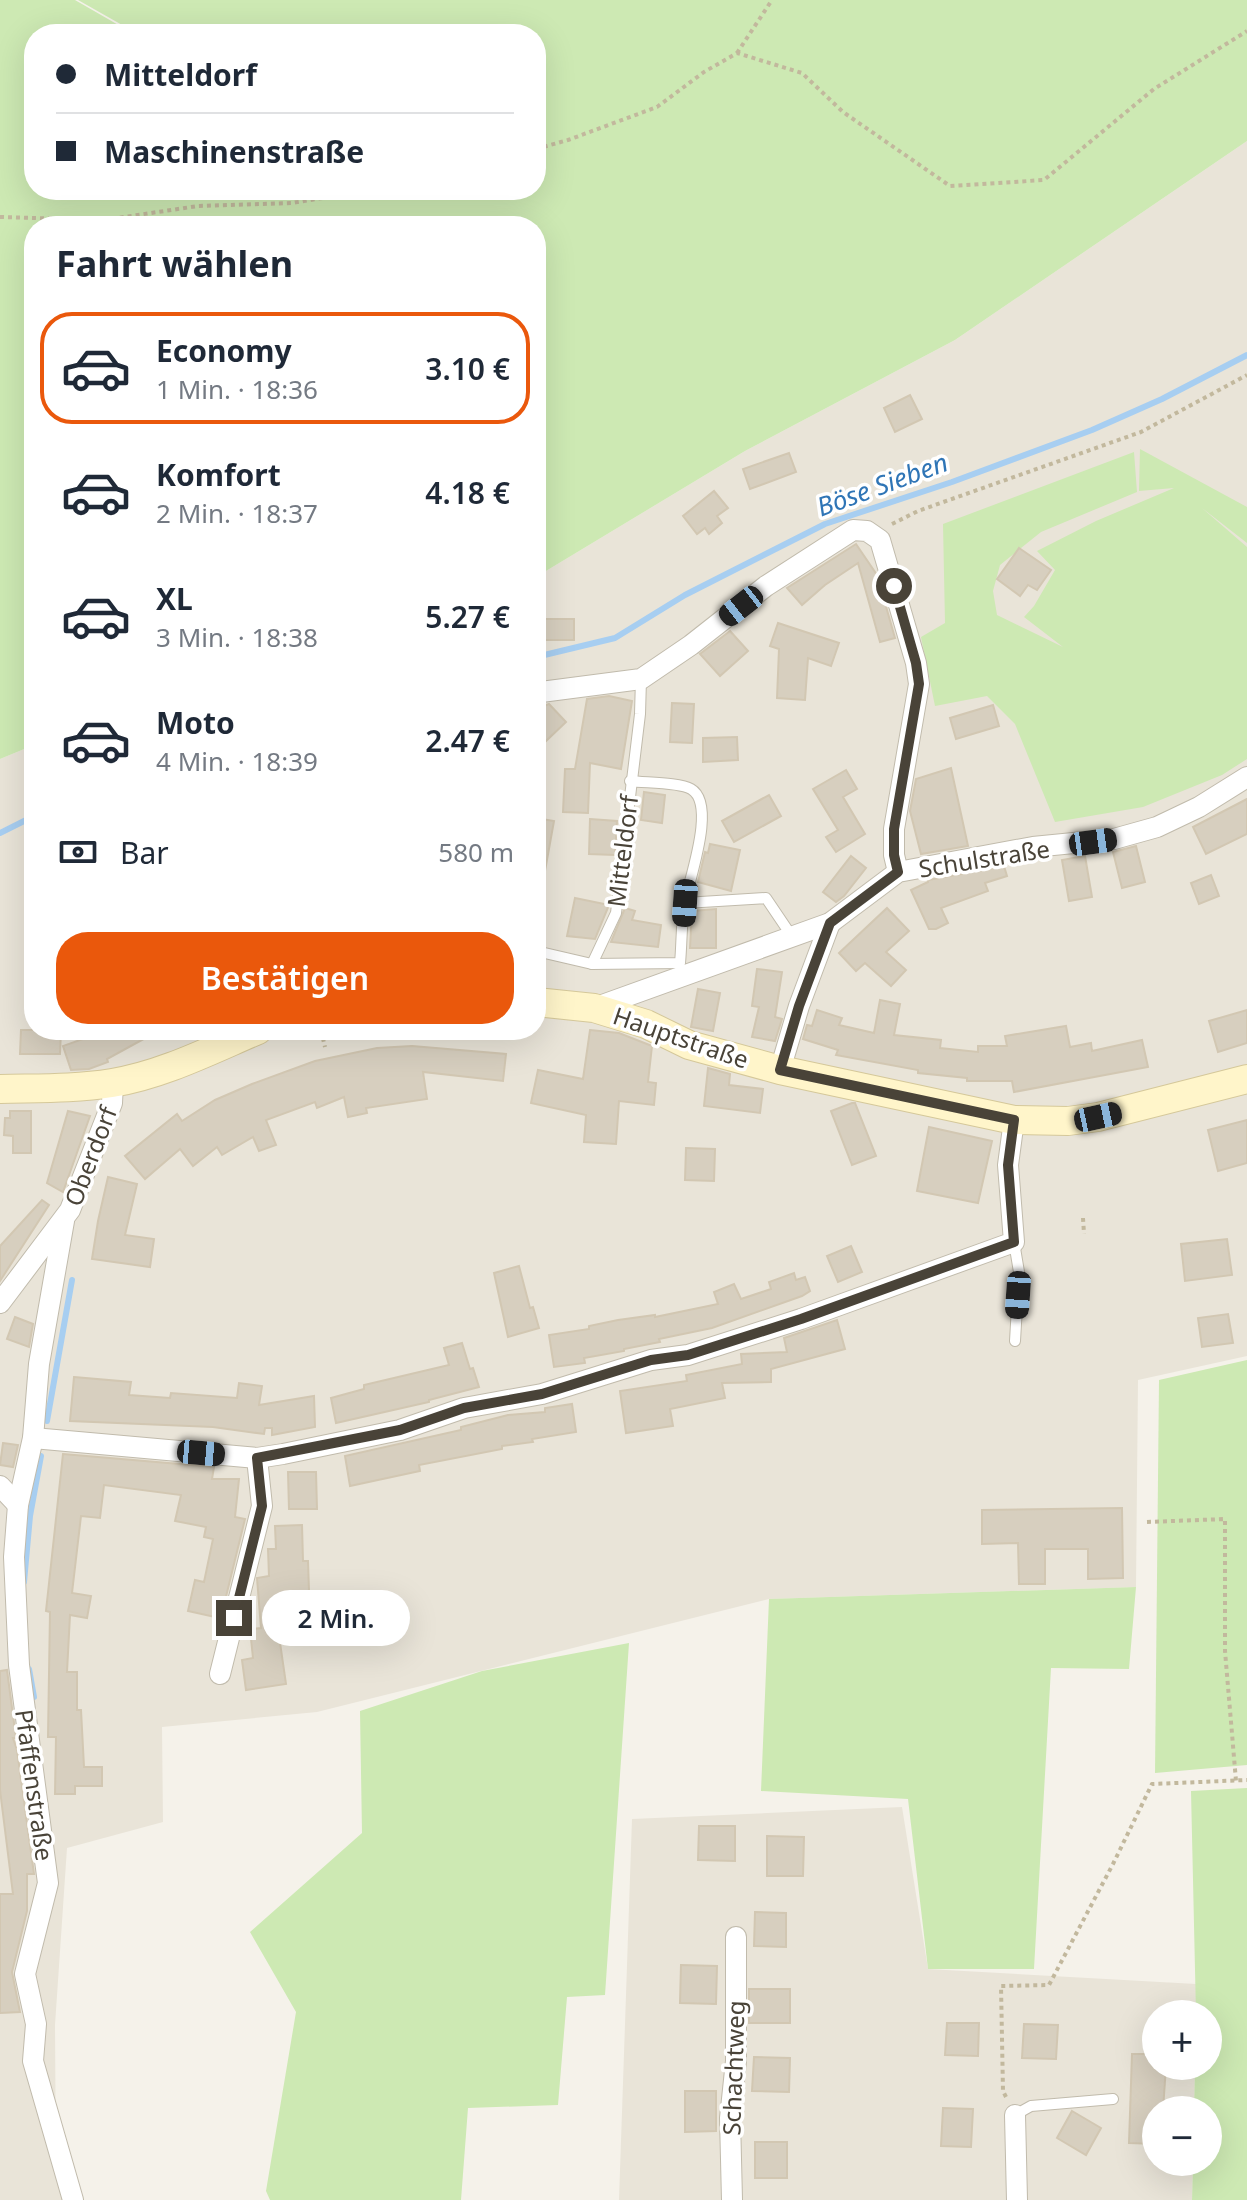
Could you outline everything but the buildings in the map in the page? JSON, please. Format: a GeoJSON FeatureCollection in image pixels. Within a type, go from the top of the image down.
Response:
{"type":"FeatureCollection","features":[{"type":"Feature","properties":{"kind":"main road","name":"Hauptstraße"},"geometry":{"type":"LineString","coordinates":[[546,1003],[594,1008],[646,1024],[689,1045],[780,1070],[1014,1120],[1068,1121],[1098,1117],[1247,1079]]}},
{"type":"Feature","properties":{"kind":"main road"},"geometry":{"type":"LineString","coordinates":[[0,1089],[52,1089],[113,1083],[158,1071],[234,1040]]}},
{"type":"Feature","properties":{"kind":"street"},"geometry":{"type":"LineString","coordinates":[[546,690],[641,679],[691,645],[766,586],[853,530],[867,531],[880,540],[916,663],[919,684],[894,829],[894,855],[898,872]]}},
{"type":"Feature","properties":{"kind":"street","name":"Schulstraße"},"geometry":{"type":"LineString","coordinates":[[594,1008],[830,923],[898,872],[1033,847],[1114,839],[1157,827],[1199,807],[1247,777]]}},
{"type":"Feature","properties":{"kind":"street"},"geometry":{"type":"LineString","coordinates":[[780,1070],[799,1006],[830,923]]}},
{"type":"Feature","properties":{"kind":"street","name":"Oberdorf"},"geometry":{"type":"LineString","coordinates":[[0,1303],[64,1221],[112,1103],[113,1083]]}},
{"type":"Feature","properties":{"kind":"street"},"geometry":{"type":"LineString","coordinates":[[33,1438],[257,1458],[400,1430],[464,1408],[542,1394],[651,1360],[688,1355],[801,1319],[1014,1242],[1008,1165],[1014,1120]]}},
{"type":"Feature","properties":{"kind":"street","name":"Pfaffenstraße"},"geometry":{"type":"LineString","coordinates":[[64,1221],[39,1364],[33,1438],[18,1505],[14,1557],[19,1665],[48,1883],[25,1974],[36,2024],[33,2061],[73,2200]]}},
{"type":"Feature","properties":{"kind":"street"},"geometry":{"type":"LineString","coordinates":[[220,1674],[262,1506],[257,1458]]}},
{"type":"Feature","properties":{"kind":"street"},"geometry":{"type":"LineString","coordinates":[[0,1486],[18,1505]]}},
{"type":"Feature","properties":{"kind":"street","name":"Schachtweg"},"geometry":{"type":"LineString","coordinates":[[732,2200],[730,2118],[736,2061],[736,1937]]}},
{"type":"Feature","properties":{"kind":"street"},"geometry":{"type":"LineString","coordinates":[[1015,2115],[1017,2200]]}},
{"type":"Feature","properties":{"kind":"lane","name":"Mitteldorf"},"geometry":{"type":"LineString","coordinates":[[592,964],[616,913],[640,714],[641,679]]}},
{"type":"Feature","properties":{"kind":"lane","name":"Mitteldorf"},"geometry":{"type":"LineString","coordinates":[[546,953],[592,964],[680,963],[685,903],[702,823],[699,796],[690,788],[630,781]]}},
{"type":"Feature","properties":{"kind":"lane"},"geometry":{"type":"LineString","coordinates":[[685,903],[766,898],[793,938]]}},
{"type":"Feature","properties":{"kind":"lane"},"geometry":{"type":"LineString","coordinates":[[1014,1242],[1019,1272],[1015,1341]]}},
{"type":"Feature","properties":{"kind":"lane"},"geometry":{"type":"LineString","coordinates":[[1015,2115],[1031,2106],[1113,2099]]}},
{"type":"Feature","properties":{"kind":"path"},"geometry":{"type":"LineString","coordinates":[[546,146],[657,107],[704,72],[737,53],[772,0]]}},
{"type":"Feature","properties":{"kind":"path"},"geometry":{"type":"LineString","coordinates":[[737,53],[802,73],[843,112],[950,186],[1044,180],[1154,89],[1247,31]]}},
{"type":"Feature","properties":{"kind":"path"},"geometry":{"type":"LineString","coordinates":[[131,216],[198,206],[310,200]]}},
{"type":"Feature","properties":{"kind":"path"},"geometry":{"type":"LineString","coordinates":[[0,217],[24,218]]}},
{"type":"Feature","properties":{"kind":"path"},"geometry":{"type":"LineString","coordinates":[[872,535],[918,511],[1141,432],[1247,375]]}},
{"type":"Feature","properties":{"kind":"path"},"geometry":{"type":"LineString","coordinates":[[323,1040],[325,1047]]}},
{"type":"Feature","properties":{"kind":"path"},"geometry":{"type":"LineString","coordinates":[[1083,1218],[1084,1234]]}},
{"type":"Feature","properties":{"kind":"path"},"geometry":{"type":"LineString","coordinates":[[1147,1522],[1225,1519],[1225,1651],[1236,1781]]}},
{"type":"Feature","properties":{"kind":"path"},"geometry":{"type":"LineString","coordinates":[[1015,2115],[1003,2091],[1001,1986],[1049,1985],[1152,1784],[1247,1780]]}},
{"type":"Feature","properties":{"kind":"shaded area"},"geometry":{"type":"Polygon","coordinates":[[[1247,141],[1247,1356],[1138,1380],[1136,1587],[769,1599],[317,1712],[162,1727],[163,1822],[67,1848],[55,2025],[56,2175],[64,2200],[0,2200],[0,759],[24,749],[24,1040],[546,1040],[546,571],[745,451],[955,340],[1247,141]]]}},
{"type":"Feature","properties":{"kind":"shaded area"},"geometry":{"type":"Polygon","coordinates":[[[902,1807],[928,1969],[1196,1984],[1196,2000],[1142,2000],[1142,2080],[1195,2080],[1194,2096],[1142,2096],[1142,2176],[1193,2176],[1192,2200],[619,2200],[632,1819],[902,1807]]]}},
{"type":"Feature","properties":{"kind":"green space"},"geometry":{"type":"Polygon","coordinates":[[[0,0],[75,0],[117,24],[24,24],[24,200],[546,200],[546,24],[120,24],[78,0],[1247,0],[1247,141],[955,340],[745,451],[546,571],[546,216],[24,216],[24,749],[0,759],[0,0]]]}},
{"type":"Feature","properties":{"kind":"green space"},"geometry":{"type":"Polygon","coordinates":[[[1140,449],[1247,507],[1247,543],[1202,508],[1247,547],[1247,759],[1222,775],[1143,807],[1055,822],[1015,724],[987,696],[935,706],[921,637],[945,623],[943,524],[1134,452],[1137,492],[1041,532],[1000,565],[993,591],[997,615],[1063,647],[1024,617],[1055,570],[1037,551],[1096,521],[1174,488],[1139,491],[1140,449]]]}},
{"type":"Feature","properties":{"kind":"green space"},"geometry":{"type":"Polygon","coordinates":[[[1247,1360],[1247,1765],[1155,1773],[1159,1380],[1247,1360]]]}},
{"type":"Feature","properties":{"kind":"green space"},"geometry":{"type":"Polygon","coordinates":[[[1136,1587],[1129,1669],[1051,1668],[1034,1969],[928,1969],[908,1799],[761,1791],[769,1599],[1136,1587]]]}},
{"type":"Feature","properties":{"kind":"green space"},"geometry":{"type":"Polygon","coordinates":[[[629,1643],[605,1995],[567,1997],[558,2105],[468,2108],[461,2200],[270,2200],[266,2191],[296,2012],[250,1932],[362,1833],[360,1711],[482,1671],[629,1643]]]}},
{"type":"Feature","properties":{"kind":"green space"},"geometry":{"type":"Polygon","coordinates":[[[1247,1788],[1247,2200],[1192,2200],[1193,2176],[1222,2176],[1222,2096],[1194,2096],[1195,2080],[1222,2080],[1222,2000],[1196,2000],[1191,1791],[1247,1788]]]}},
{"type":"Feature","properties":{"kind":"waterway","name":"Böse Sieben"},"geometry":{"type":"LineString","coordinates":[[546,655],[615,638],[685,595],[825,524],[952,482],[1092,430],[1162,399],[1247,355]]}},
{"type":"Feature","properties":{"kind":"waterway","name":"Böse Sieben"},"geometry":{"type":"LineString","coordinates":[[0,833],[24,821]]}},
{"type":"Feature","properties":{"kind":"waterway"},"geometry":{"type":"LineString","coordinates":[[47,1421],[72,1280]]}},
{"type":"Feature","properties":{"kind":"waterway"},"geometry":{"type":"LineString","coordinates":[[24,1582],[30,1516],[41,1456]]}},
{"type":"Feature","properties":{"kind":"waterway"},"geometry":{"type":"LineString","coordinates":[[29,1669],[34,1697]]}},
{"type":"Feature","properties":{"kind":"route"},"geometry":{"type":"LineString","coordinates":[[234,1618],[262,1506],[257,1458],[400,1430],[464,1408],[542,1394],[651,1360],[688,1355],[801,1319],[1014,1242],[1008,1165],[1014,1120],[780,1070],[799,1006],[830,923],[898,872],[894,855],[894,829],[919,684],[894,586]]}}]}
